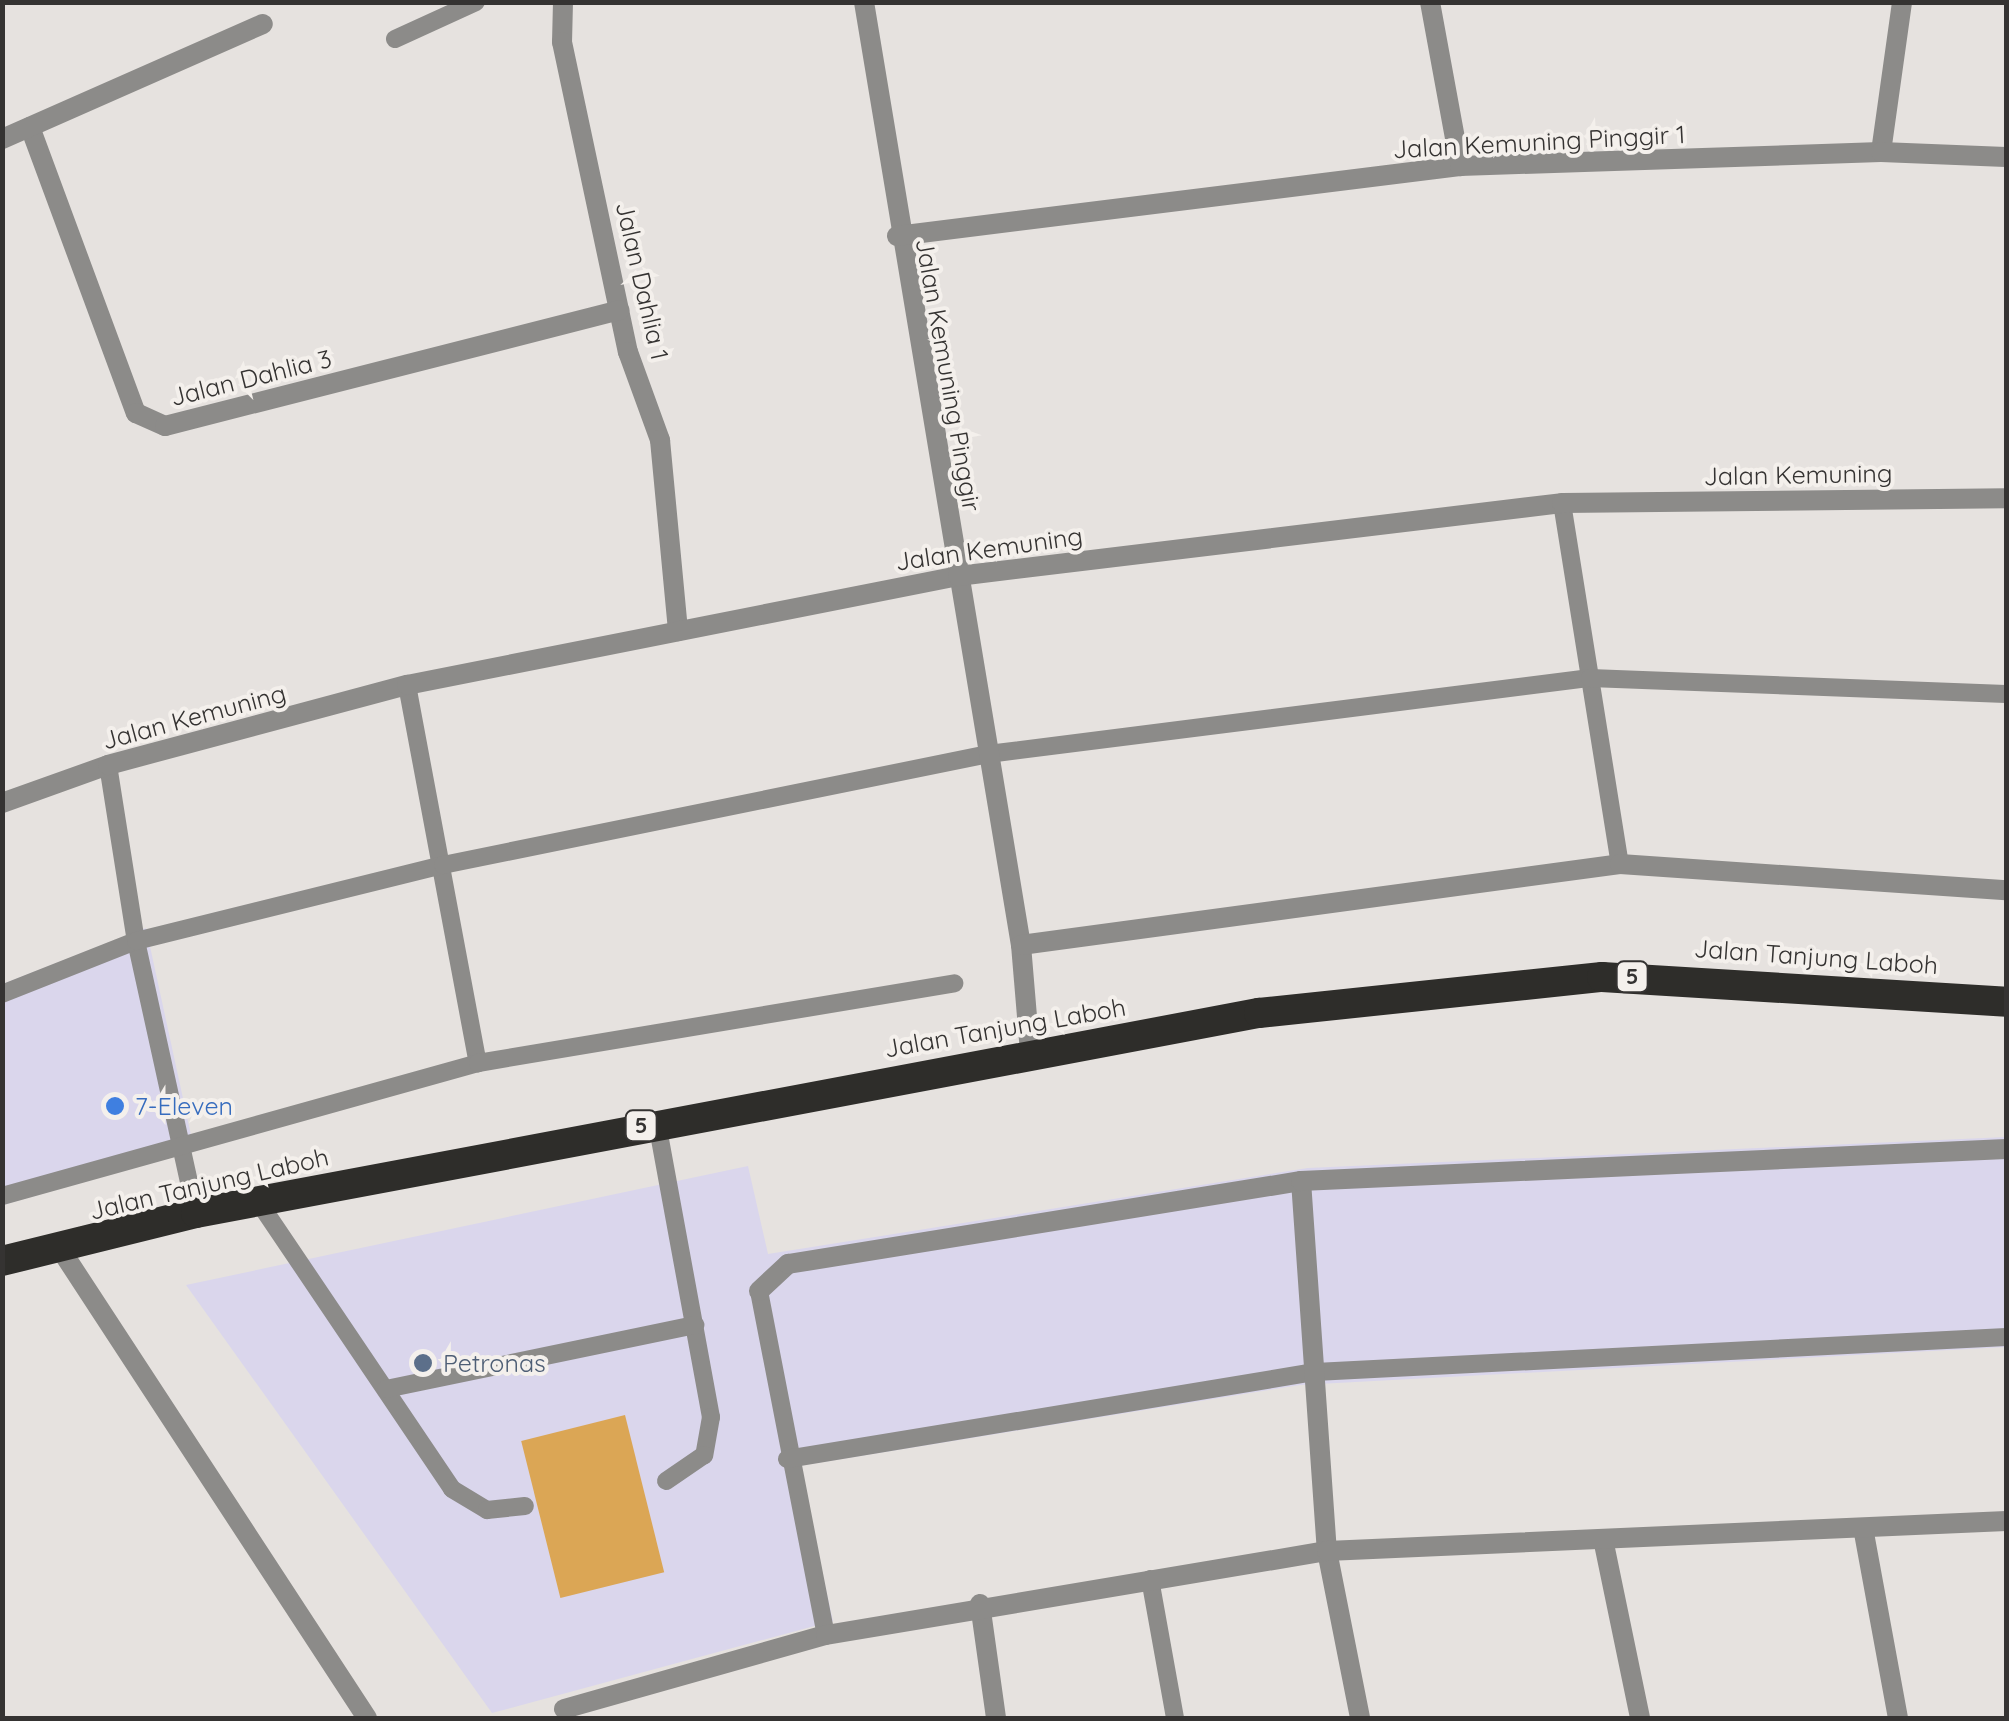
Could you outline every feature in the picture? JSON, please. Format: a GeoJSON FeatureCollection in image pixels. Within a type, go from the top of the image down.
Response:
{"type":"FeatureCollection","features":[{"type":"Feature","properties":{"kind":"highway","name":"Jalan Tanjung Laboh"},"geometry":{"type":"LineString","coordinates":[[11,1264],[196,1213],[656,1122],[1259,1013],[1602,976],[2006,1002]]}},
{"type":"Feature","properties":{"kind":"street","name":"Jalan Dahlia 1"},"geometry":{"type":"LineString","coordinates":[[562,2],[562,42],[618,310],[660,440],[678,631]]}},
{"type":"Feature","properties":{"kind":"street","name":"Jalan Kemuning Pinggir"},"geometry":{"type":"LineString","coordinates":[[864,2],[898,236],[1021,945],[1030,1053]]}},
{"type":"Feature","properties":{"kind":"street"},"geometry":{"type":"LineString","coordinates":[[1430,2],[1460,166]]}},
{"type":"Feature","properties":{"kind":"street"},"geometry":{"type":"LineString","coordinates":[[1880,152],[1902,2]]}},
{"type":"Feature","properties":{"kind":"street"},"geometry":{"type":"LineString","coordinates":[[2,139],[263,24]]}},
{"type":"Feature","properties":{"kind":"street","name":"Jalan Dahlia 3"},"geometry":{"type":"LineString","coordinates":[[30,127],[136,413],[165,426],[618,310]]}},
{"type":"Feature","properties":{"kind":"street","name":"Jalan Kemuning Pinggir 1"},"geometry":{"type":"LineString","coordinates":[[898,236],[1460,166],[1880,152],[2006,157]]}},
{"type":"Feature","properties":{"kind":"street","name":"Jalan Kemuning"},"geometry":{"type":"LineString","coordinates":[[2,803],[108,765],[407,685],[958,576],[1562,503],[2006,498]]}},
{"type":"Feature","properties":{"kind":"street"},"geometry":{"type":"LineString","coordinates":[[1021,945],[1620,864],[2006,890]]}},
{"type":"Feature","properties":{"kind":"street"},"geometry":{"type":"LineString","coordinates":[[758,1292],[788,1264],[1301,1181],[2006,1149]]}},
{"type":"Feature","properties":{"kind":"street"},"geometry":{"type":"LineString","coordinates":[[1301,1181],[1327,1551],[1360,1718]]}},
{"type":"Feature","properties":{"kind":"street"},"geometry":{"type":"LineString","coordinates":[[61,1250],[366,1718]]}},
{"type":"Feature","properties":{"kind":"street"},"geometry":{"type":"LineString","coordinates":[[564,1709],[826,1636],[980,1604],[1327,1551],[1864,1533],[2006,1521]]}},
{"type":"Feature","properties":{"kind":"street"},"geometry":{"type":"LineString","coordinates":[[1864,1533],[1898,1718]]}},
{"type":"Feature","properties":{"kind":"street"},"geometry":{"type":"LineString","coordinates":[[1603,1539],[1640,1718]]}},
{"type":"Feature","properties":{"kind":"street"},"geometry":{"type":"LineString","coordinates":[[980,1604],[996,1718]]}},
{"type":"Feature","properties":{"kind":"lane"},"geometry":{"type":"LineString","coordinates":[[395,39],[476,2]]}},
{"type":"Feature","properties":{"kind":"lane"},"geometry":{"type":"LineString","coordinates":[[1562,503],[1620,864]]}},
{"type":"Feature","properties":{"kind":"lane"},"geometry":{"type":"LineString","coordinates":[[2,994],[136,941],[444,865],[988,754],[1590,678],[2006,694]]}},
{"type":"Feature","properties":{"kind":"lane"},"geometry":{"type":"LineString","coordinates":[[407,685],[444,865],[478,1063]]}},
{"type":"Feature","properties":{"kind":"lane"},"geometry":{"type":"LineString","coordinates":[[108,765],[136,941],[196,1213]]}},
{"type":"Feature","properties":{"kind":"lane"},"geometry":{"type":"LineString","coordinates":[[2,1196],[478,1063],[954,983]]}},
{"type":"Feature","properties":{"kind":"lane"},"geometry":{"type":"LineString","coordinates":[[656,1122],[695,1325],[708,1440],[704,1455],[666,1481]]}},
{"type":"Feature","properties":{"kind":"lane"},"geometry":{"type":"LineString","coordinates":[[258,1201],[452,1488],[487,1510],[525,1506]]}},
{"type":"Feature","properties":{"kind":"lane"},"geometry":{"type":"LineString","coordinates":[[758,1292],[787,1459],[826,1636]]}},
{"type":"Feature","properties":{"kind":"lane"},"geometry":{"type":"LineString","coordinates":[[386,1389],[695,1325]]}},
{"type":"Feature","properties":{"kind":"lane"},"geometry":{"type":"LineString","coordinates":[[787,1459],[1315,1372],[2006,1337]]}},
{"type":"Feature","properties":{"kind":"lane"},"geometry":{"type":"LineString","coordinates":[[1150,1580],[1175,1718]]}},
{"type":"Feature","properties":{"kind":"shaded area"},"geometry":{"type":"Polygon","coordinates":[[[146,928],[194,1149],[3,1205],[3,984],[146,928]]]}},
{"type":"Feature","properties":{"kind":"shaded area"},"geometry":{"type":"Polygon","coordinates":[[[2006,1137],[2006,1347],[1300,1385],[798,1466],[833,1621],[492,1713],[186,1285],[748,1166],[768,1254],[1308,1168],[2006,1137]]]}},
{"type":"Feature","properties":{"kind":"building"},"geometry":{"type":"Polygon","coordinates":[[[625,1415],[664,1572],[560,1598],[521,1441],[625,1415]]]}},
{"type":"Feature","properties":{"kind":"place","name":"7-Eleven"},"geometry":{"type":"Point","coordinates":[115,1106]}},
{"type":"Feature","properties":{"kind":"place","name":"Petronas"},"geometry":{"type":"Point","coordinates":[423,1363]}}]}
